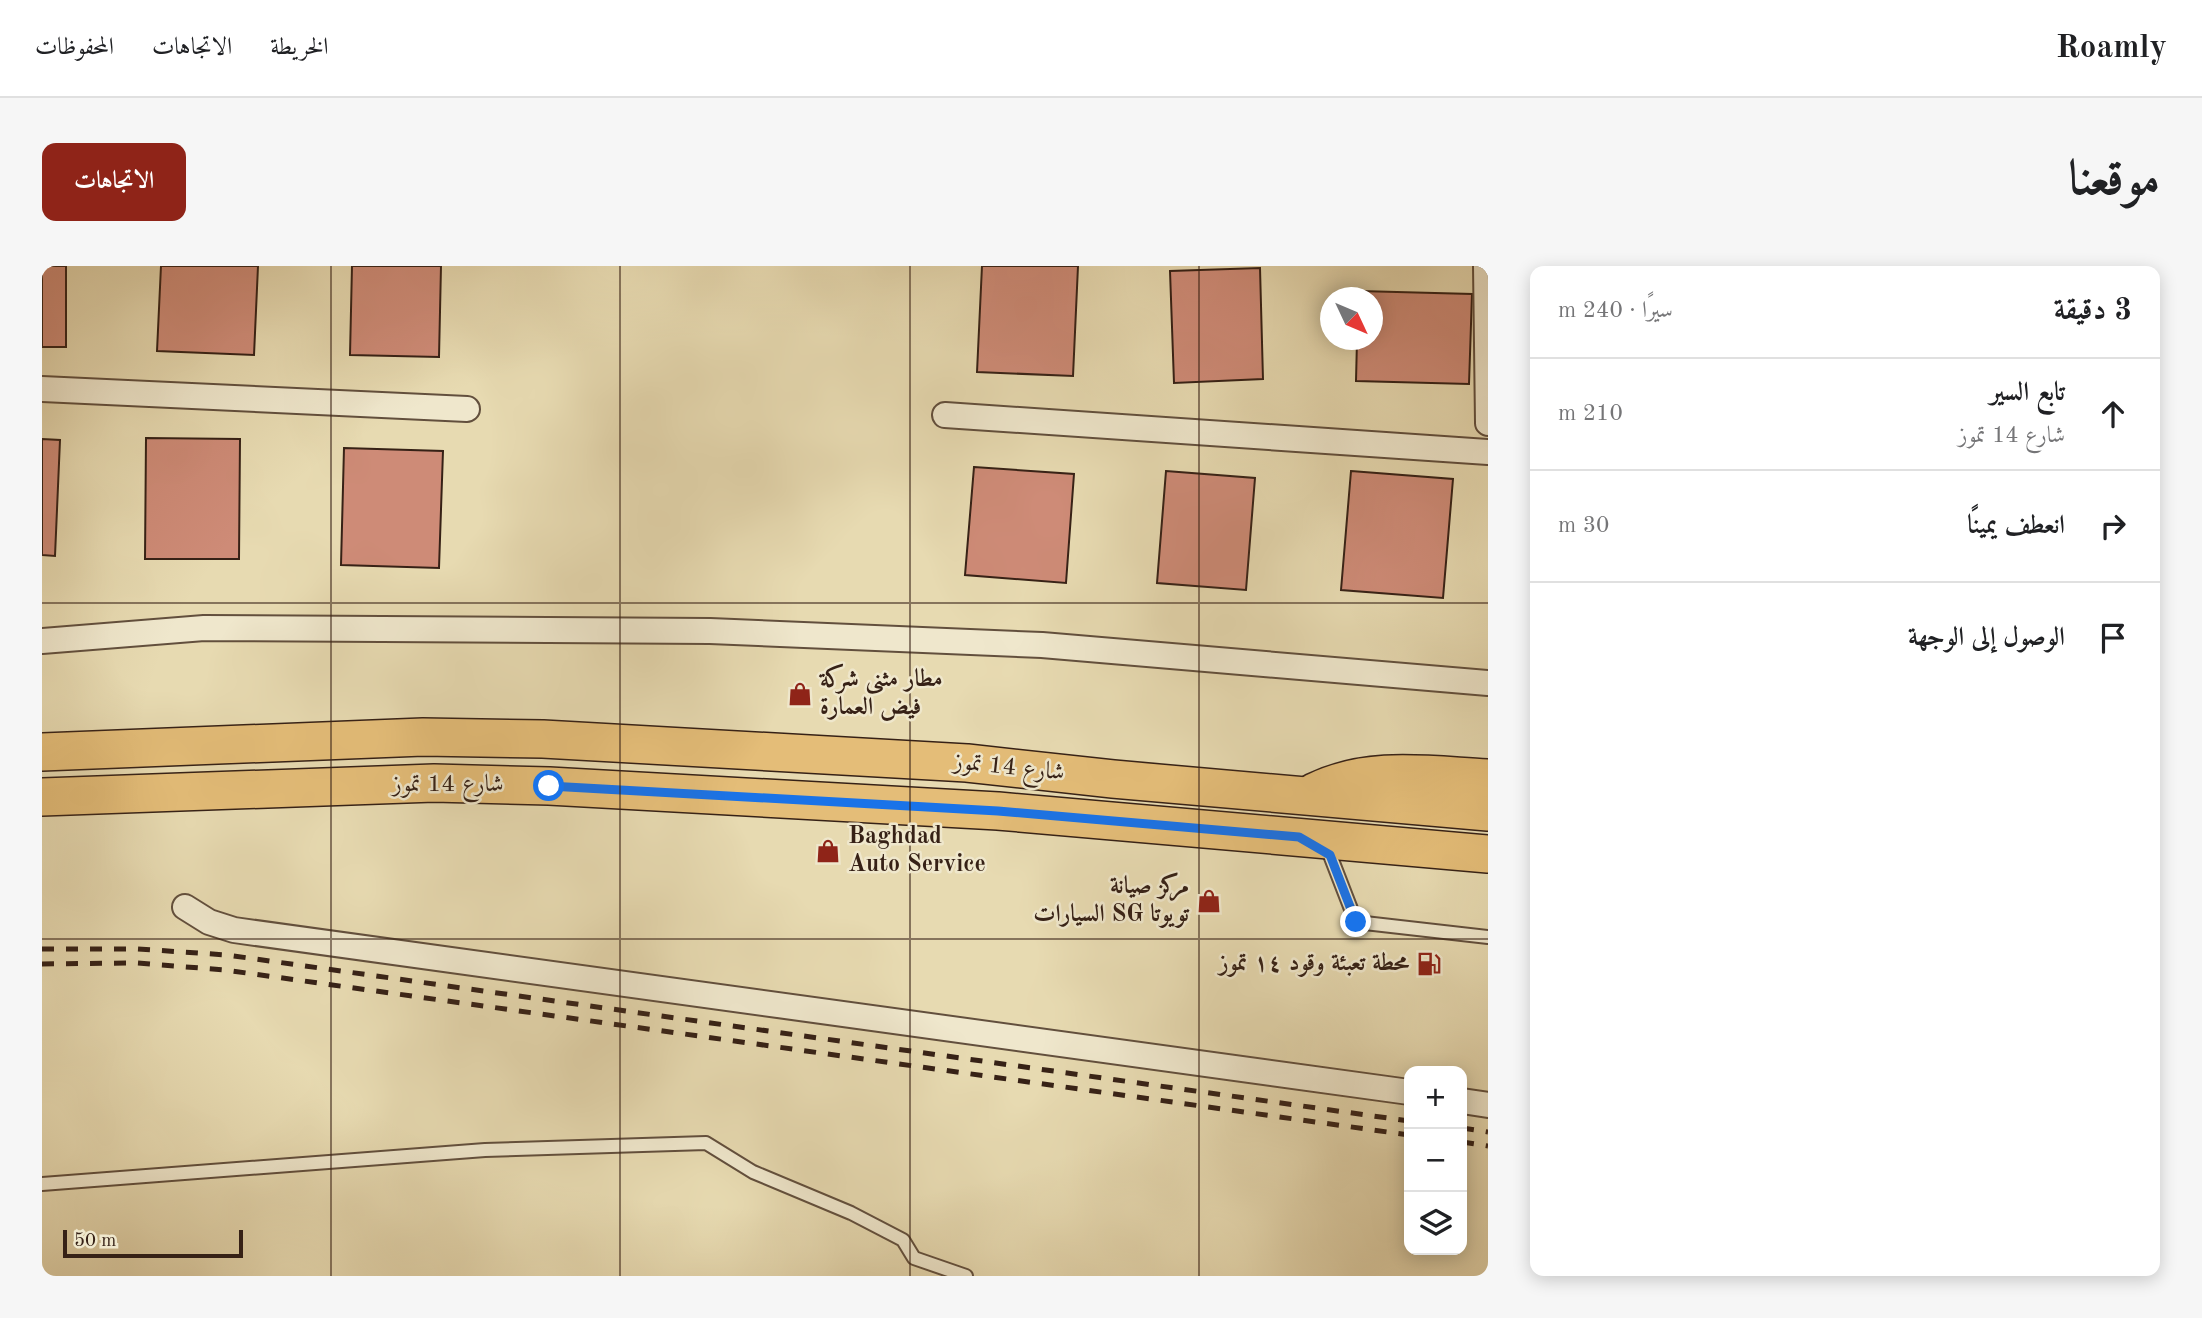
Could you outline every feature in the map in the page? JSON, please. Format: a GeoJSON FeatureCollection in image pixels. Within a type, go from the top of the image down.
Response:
{"type":"FeatureCollection","features":[{"type":"Feature","properties":{"kind":"main road","name":"شارع 14 تموز"},"geometry":{"type":"LineString","coordinates":[[42,752],[410,738],[543,739],[967,763],[1488,812]]}},
{"type":"Feature","properties":{"kind":"main road"},"geometry":{"type":"LineString","coordinates":[[1304,796],[1336,781],[1363,775],[1394,773],[1488,778]]}},
{"type":"Feature","properties":{"kind":"main road","name":"شارع 14 تموز"},"geometry":{"type":"LineString","coordinates":[[42,797],[434,783],[549,786],[998,811],[1299,837],[1343,848]]}},
{"type":"Feature","properties":{"kind":"main road"},"geometry":{"type":"LineString","coordinates":[[1488,854],[1343,848],[1348,863],[1488,878]]}},
{"type":"Feature","properties":{"kind":"street"},"geometry":{"type":"LineString","coordinates":[[1486,266],[1488,423]]}},
{"type":"Feature","properties":{"kind":"street"},"geometry":{"type":"LineString","coordinates":[[42,389],[467,409]]}},
{"type":"Feature","properties":{"kind":"street"},"geometry":{"type":"LineString","coordinates":[[945,415],[1488,452]]}},
{"type":"Feature","properties":{"kind":"street"},"geometry":{"type":"LineString","coordinates":[[42,641],[204,628],[710,631],[1042,645],[1488,683]]}},
{"type":"Feature","properties":{"kind":"street"},"geometry":{"type":"LineString","coordinates":[[185,907],[209,922],[234,930],[1404,1091]]}},
{"type":"Feature","properties":{"kind":"street"},"geometry":{"type":"LineString","coordinates":[[1467,1102],[1488,1105]]}},
{"type":"Feature","properties":{"kind":"lane"},"geometry":{"type":"LineString","coordinates":[[1343,848],[1356,922],[1488,937]]}},
{"type":"Feature","properties":{"kind":"lane"},"geometry":{"type":"LineString","coordinates":[[42,1184],[485,1150],[706,1143],[753,1172],[851,1213],[904,1240],[914,1258],[966,1276]]}},
{"type":"Feature","properties":{"kind":"building"},"geometry":{"type":"Polygon","coordinates":[[[42,266],[66,266],[66,347],[42,347],[42,266]]]}},
{"type":"Feature","properties":{"kind":"building"},"geometry":{"type":"Polygon","coordinates":[[[161,266],[258,266],[254,355],[157,351],[161,266]]]}},
{"type":"Feature","properties":{"kind":"building"},"geometry":{"type":"Polygon","coordinates":[[[352,266],[441,266],[439,357],[350,355],[352,266]]]}},
{"type":"Feature","properties":{"kind":"building"},"geometry":{"type":"Polygon","coordinates":[[[982,266],[1078,266],[1073,376],[977,372],[982,266]]]}},
{"type":"Feature","properties":{"kind":"building"},"geometry":{"type":"Polygon","coordinates":[[[1260,268],[1263,379],[1174,383],[1170,271],[1260,268]]]}},
{"type":"Feature","properties":{"kind":"building"},"geometry":{"type":"Polygon","coordinates":[[[1383,292],[1472,294],[1469,384],[1356,381],[1357,350],[1383,350],[1383,292]]]}},
{"type":"Feature","properties":{"kind":"building"},"geometry":{"type":"Polygon","coordinates":[[[146,438],[240,439],[239,559],[145,559],[146,438]]]}},
{"type":"Feature","properties":{"kind":"building"},"geometry":{"type":"Polygon","coordinates":[[[42,439],[60,440],[55,556],[42,555],[42,439]]]}},
{"type":"Feature","properties":{"kind":"building"},"geometry":{"type":"Polygon","coordinates":[[[344,448],[443,451],[439,568],[341,565],[344,448]]]}},
{"type":"Feature","properties":{"kind":"building"},"geometry":{"type":"Polygon","coordinates":[[[974,467],[1074,474],[1066,583],[965,575],[974,467]]]}},
{"type":"Feature","properties":{"kind":"building"},"geometry":{"type":"Polygon","coordinates":[[[1166,471],[1255,478],[1246,590],[1157,583],[1166,471]]]}},
{"type":"Feature","properties":{"kind":"building"},"geometry":{"type":"Polygon","coordinates":[[[1351,471],[1453,479],[1443,598],[1341,590],[1351,471]]]}},
{"type":"Feature","properties":{"kind":"railway"},"geometry":{"type":"LineString","coordinates":[[42,949],[138,949],[227,955],[1404,1120]]}},
{"type":"Feature","properties":{"kind":"railway"},"geometry":{"type":"LineString","coordinates":[[42,964],[137,963],[225,970],[1404,1134]]}},
{"type":"Feature","properties":{"kind":"railway"},"geometry":{"type":"LineString","coordinates":[[1467,1129],[1488,1132]]}},
{"type":"Feature","properties":{"kind":"railway"},"geometry":{"type":"LineString","coordinates":[[1467,1143],[1488,1146]]}},
{"type":"Feature","properties":{"kind":"place","name":"مطار مثنى شركة فيض العمارة"},"geometry":{"type":"Point","coordinates":[800,694]}},
{"type":"Feature","properties":{"kind":"place","name":"Baghdad Auto Service"},"geometry":{"type":"Point","coordinates":[828,851]}},
{"type":"Feature","properties":{"kind":"place","name":"مركز صيانة السيارات SG تويوتا"},"geometry":{"type":"Point","coordinates":[1209,901]}},
{"type":"Feature","properties":{"kind":"place","name":"محطة تعبئة وقود ١٤ تموز"},"geometry":{"type":"Point","coordinates":[1429,964]}},
{"type":"Feature","properties":{"kind":"route"},"geometry":{"type":"LineString","coordinates":[[549,786],[998,811],[1299,837],[1330,855],[1356,922]]}}]}
